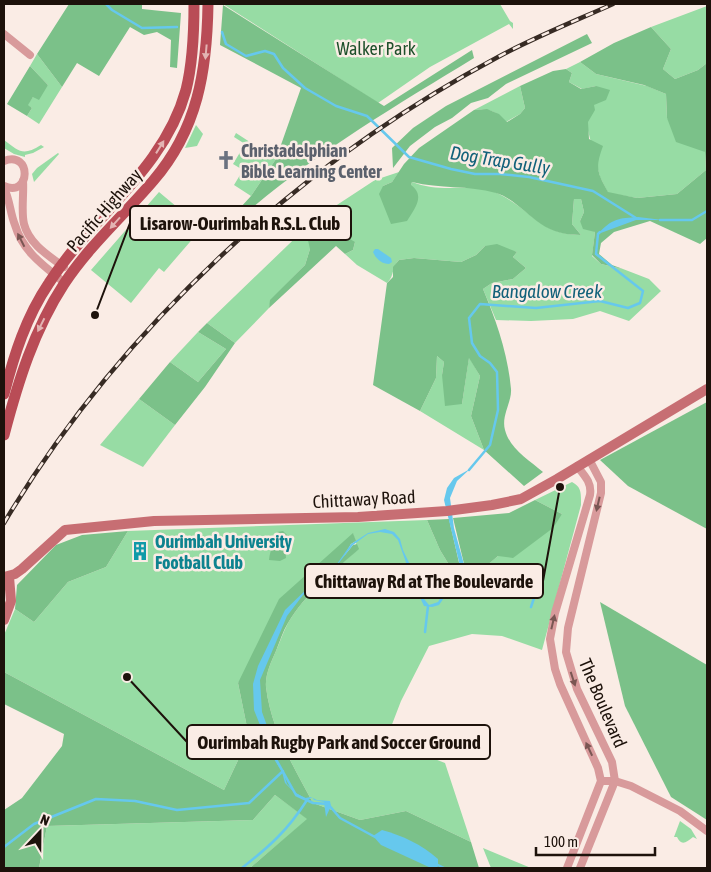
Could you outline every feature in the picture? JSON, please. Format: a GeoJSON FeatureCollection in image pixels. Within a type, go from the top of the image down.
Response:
{"type":"FeatureCollection","features":[{"type":"Feature","properties":{"kind":"main road","name":"Pacific Highway"},"geometry":{"type":"LineString","coordinates":[[4,394],[22,335],[38,302],[58,270],[141,174],[158,151],[172,127],[181,104],[189,74],[194,37],[194,4]]}},
{"type":"Feature","properties":{"kind":"main road","name":"Pacific Highway"},"geometry":{"type":"LineString","coordinates":[[4,435],[17,386],[29,351],[45,318],[69,278],[154,180],[185,132],[197,100],[202,79],[206,56],[208,4]]}},
{"type":"Feature","properties":{"kind":"main road","name":"Chittaway Road"},"geometry":{"type":"LineString","coordinates":[[6,577],[22,570],[65,530],[154,521],[358,517],[492,505],[520,499],[557,479],[707,389]]}},
{"type":"Feature","properties":{"kind":"main road"},"geometry":{"type":"LineString","coordinates":[[4,620],[11,601],[6,577]]}},
{"type":"Feature","properties":{"kind":"street"},"geometry":{"type":"LineString","coordinates":[[4,34],[30,54]]}},
{"type":"Feature","properties":{"kind":"street"},"geometry":{"type":"LineString","coordinates":[[6,158],[18,161],[24,167],[24,225],[32,240],[58,270]]}},
{"type":"Feature","properties":{"kind":"street"},"geometry":{"type":"LineString","coordinates":[[23,181],[16,187],[4,187],[11,206],[14,224],[22,242],[36,260],[58,270],[69,278]]}},
{"type":"Feature","properties":{"kind":"street","name":"The Boulevard"},"geometry":{"type":"LineString","coordinates":[[589,459],[601,482],[601,493],[568,628],[566,652],[577,689],[612,762],[615,781]]}},
{"type":"Feature","properties":{"kind":"street","name":"The Boulevard"},"geometry":{"type":"LineString","coordinates":[[577,466],[589,481],[590,496],[555,613],[550,639],[557,676],[598,768],[601,780]]}},
{"type":"Feature","properties":{"kind":"street"},"geometry":{"type":"LineString","coordinates":[[567,868],[601,780],[615,781],[631,786],[680,811],[707,831]]}},
{"type":"Feature","properties":{"kind":"street"},"geometry":{"type":"LineString","coordinates":[[580,868],[615,781]]}},
{"type":"Feature","properties":{"kind":"green space"},"geometry":{"type":"Polygon","coordinates":[[[69,4],[142,4],[142,9],[181,13],[177,68],[170,67],[171,40],[157,32],[144,35],[130,27],[99,76],[77,63],[62,87],[37,54],[69,4]]]}},
{"type":"Feature","properties":{"kind":"green space","name":"Walker Park"},"geometry":{"type":"Polygon","coordinates":[[[223,4],[500,4],[513,23],[513,29],[509,24],[430,67],[378,103],[223,4]]]}},
{"type":"Feature","properties":{"kind":"green space"},"geometry":{"type":"Polygon","coordinates":[[[223,5],[384,106],[472,50],[474,58],[322,154],[237,221],[229,220],[251,196],[276,159],[301,88],[220,45],[223,5]]]}},
{"type":"Feature","properties":{"kind":"green space"},"geometry":{"type":"Polygon","coordinates":[[[707,6],[707,63],[698,70],[675,79],[663,69],[671,49],[651,27],[707,6]]]}},
{"type":"Feature","properties":{"kind":"green space"},"geometry":{"type":"Polygon","coordinates":[[[651,27],[671,49],[663,69],[675,79],[698,70],[707,63],[707,238],[700,244],[650,221],[614,232],[601,243],[599,254],[612,265],[623,269],[601,264],[592,255],[595,232],[583,229],[580,221],[584,212],[581,199],[574,199],[572,224],[581,235],[555,231],[545,227],[514,202],[496,193],[412,182],[411,185],[418,194],[415,207],[407,221],[391,224],[379,194],[383,186],[392,182],[404,164],[419,148],[474,110],[487,109],[499,114],[507,122],[520,114],[525,108],[520,86],[553,71],[566,69],[572,73],[569,82],[581,89],[596,86],[610,90],[606,100],[594,105],[595,110],[588,122],[589,139],[603,146],[598,170],[608,192],[637,198],[677,194],[706,170],[705,152],[676,142],[667,118],[666,94],[644,85],[596,74],[580,62],[614,43],[651,27]]]}},
{"type":"Feature","properties":{"kind":"green space"},"geometry":{"type":"Polygon","coordinates":[[[587,34],[592,43],[506,84],[488,98],[471,103],[410,146],[393,168],[392,148],[413,128],[446,106],[587,34]]]}},
{"type":"Feature","properties":{"kind":"green space"},"geometry":{"type":"Polygon","coordinates":[[[37,54],[62,87],[39,124],[27,116],[32,108],[27,105],[33,97],[48,85],[30,66],[37,54]]]}},
{"type":"Feature","properties":{"kind":"green space"},"geometry":{"type":"Polygon","coordinates":[[[580,62],[596,74],[647,86],[666,94],[667,118],[705,152],[706,170],[677,194],[637,198],[608,193],[600,177],[586,123],[594,105],[596,86],[582,89],[569,82],[572,73],[566,69],[580,62]]]}},
{"type":"Feature","properties":{"kind":"green space"},"geometry":{"type":"Polygon","coordinates":[[[30,66],[48,85],[39,100],[33,97],[28,105],[32,108],[27,116],[7,104],[30,66]]]}},
{"type":"Feature","properties":{"kind":"green space"},"geometry":{"type":"Polygon","coordinates":[[[520,86],[525,108],[520,114],[506,122],[492,111],[484,109],[474,110],[520,86]]]}},
{"type":"Feature","properties":{"kind":"green space"},"geometry":{"type":"Polygon","coordinates":[[[196,125],[203,134],[197,146],[185,148],[196,125]]]}},
{"type":"Feature","properties":{"kind":"green space"},"geometry":{"type":"Polygon","coordinates":[[[236,133],[276,159],[251,196],[234,185],[243,170],[233,164],[245,144],[234,137],[236,133]]]}},
{"type":"Feature","properties":{"kind":"green space"},"geometry":{"type":"Polygon","coordinates":[[[4,140],[22,151],[30,151],[41,145],[44,147],[25,155],[25,157],[14,154],[4,148],[4,140]]]}},
{"type":"Feature","properties":{"kind":"green space"},"geometry":{"type":"Polygon","coordinates":[[[58,153],[34,182],[32,174],[37,168],[58,153]]]}},
{"type":"Feature","properties":{"kind":"green space"},"geometry":{"type":"Polygon","coordinates":[[[399,172],[392,182],[383,186],[411,185],[412,182],[423,186],[439,188],[474,188],[491,191],[510,200],[545,226],[567,234],[581,235],[572,224],[574,199],[581,199],[584,212],[580,221],[595,232],[592,256],[601,264],[623,269],[649,279],[661,291],[629,321],[600,311],[573,319],[496,320],[483,289],[492,283],[513,279],[526,268],[513,257],[517,252],[485,246],[476,255],[461,262],[414,258],[399,260],[387,283],[357,265],[345,254],[353,250],[355,242],[310,249],[305,265],[271,300],[269,308],[235,343],[207,323],[314,220],[375,180],[399,172]]]}},
{"type":"Feature","properties":{"kind":"green space"},"geometry":{"type":"Polygon","coordinates":[[[159,192],[202,228],[164,272],[159,268],[131,303],[91,270],[159,192]]]}},
{"type":"Feature","properties":{"kind":"green space"},"geometry":{"type":"Polygon","coordinates":[[[329,227],[355,242],[353,250],[345,254],[336,246],[269,308],[270,300],[305,265],[310,249],[307,236],[316,229],[329,227]]]}},
{"type":"Feature","properties":{"kind":"green space"},"geometry":{"type":"Polygon","coordinates":[[[497,244],[517,252],[513,257],[526,268],[513,279],[492,283],[483,289],[501,338],[507,363],[511,394],[504,420],[507,437],[526,458],[543,472],[524,486],[484,450],[471,416],[480,376],[469,358],[462,404],[445,406],[442,375],[444,362],[437,356],[436,378],[420,411],[373,385],[387,283],[393,277],[393,267],[399,260],[414,258],[461,262],[476,255],[485,246],[497,244]]]}},
{"type":"Feature","properties":{"kind":"green space"},"geometry":{"type":"Polygon","coordinates":[[[207,323],[235,343],[205,387],[175,425],[139,399],[170,362],[198,382],[226,349],[198,332],[207,323]]]}},
{"type":"Feature","properties":{"kind":"green space"},"geometry":{"type":"Polygon","coordinates":[[[198,332],[226,349],[198,382],[170,362],[198,332]]]}},
{"type":"Feature","properties":{"kind":"green space"},"geometry":{"type":"Polygon","coordinates":[[[437,356],[444,362],[442,375],[462,404],[469,357],[480,376],[471,416],[484,450],[420,411],[436,378],[437,356]]]}},
{"type":"Feature","properties":{"kind":"green space"},"geometry":{"type":"Polygon","coordinates":[[[139,399],[175,425],[143,467],[100,445],[139,399]]]}},
{"type":"Feature","properties":{"kind":"green space"},"geometry":{"type":"Polygon","coordinates":[[[707,402],[707,529],[628,486],[600,460],[707,402]]]}},
{"type":"Feature","properties":{"kind":"green space"},"geometry":{"type":"Polygon","coordinates":[[[572,482],[581,494],[581,505],[542,650],[502,636],[472,634],[429,646],[401,701],[386,740],[445,763],[471,842],[406,811],[360,820],[313,803],[278,732],[266,687],[266,678],[270,664],[286,626],[295,612],[320,583],[358,549],[353,534],[238,683],[249,737],[224,790],[4,672],[4,635],[15,609],[34,622],[68,582],[106,567],[128,531],[427,520],[440,550],[454,573],[470,573],[481,570],[498,556],[562,514],[535,500],[572,482]]]}},
{"type":"Feature","properties":{"kind":"green space"},"geometry":{"type":"Polygon","coordinates":[[[535,500],[562,514],[553,528],[513,558],[498,556],[477,571],[461,573],[465,568],[453,518],[509,513],[535,500]]]}},
{"type":"Feature","properties":{"kind":"green space"},"geometry":{"type":"Polygon","coordinates":[[[449,519],[460,567],[456,573],[454,573],[440,550],[427,520],[449,519]]]}},
{"type":"Feature","properties":{"kind":"green space"},"geometry":{"type":"Polygon","coordinates":[[[128,531],[106,567],[68,582],[34,622],[15,609],[17,585],[56,545],[82,535],[128,531]]]}},
{"type":"Feature","properties":{"kind":"green space"},"geometry":{"type":"Polygon","coordinates":[[[283,531],[292,544],[285,545],[286,558],[280,561],[269,560],[277,532],[283,531]]]}},
{"type":"Feature","properties":{"kind":"green space"},"geometry":{"type":"Polygon","coordinates":[[[353,533],[356,541],[351,544],[344,556],[353,545],[357,544],[359,549],[320,583],[295,612],[285,629],[270,664],[266,678],[266,687],[278,732],[313,803],[360,820],[406,811],[471,842],[479,868],[250,868],[307,819],[275,795],[253,820],[47,826],[39,868],[4,868],[4,810],[22,798],[62,746],[64,734],[4,704],[4,672],[224,790],[249,737],[238,683],[279,599],[353,533]]]}},
{"type":"Feature","properties":{"kind":"green space"},"geometry":{"type":"Polygon","coordinates":[[[600,602],[707,665],[707,820],[671,797],[625,706],[600,602]]]}},
{"type":"Feature","properties":{"kind":"green space"},"geometry":{"type":"Polygon","coordinates":[[[275,795],[308,819],[250,868],[39,868],[47,826],[253,820],[275,795]]]}},
{"type":"Feature","properties":{"kind":"green space"},"geometry":{"type":"Polygon","coordinates":[[[680,821],[691,829],[697,839],[693,837],[682,843],[677,837],[674,837],[680,821]]]}},
{"type":"Feature","properties":{"kind":"green space"},"geometry":{"type":"Polygon","coordinates":[[[483,848],[531,868],[491,868],[483,848]]]}},
{"type":"Feature","properties":{"kind":"water"},"geometry":{"type":"Polygon","coordinates":[[[638,217],[663,220],[636,220],[598,234],[611,222],[638,217]]]}},
{"type":"Feature","properties":{"kind":"water"},"geometry":{"type":"Polygon","coordinates":[[[375,249],[391,258],[392,262],[386,264],[380,261],[373,252],[375,249]]]}},
{"type":"Feature","properties":{"kind":"water"},"geometry":{"type":"Polygon","coordinates":[[[470,469],[457,481],[450,498],[454,528],[465,568],[439,605],[432,607],[424,606],[414,585],[398,540],[392,534],[380,532],[368,534],[353,545],[338,564],[303,595],[287,616],[260,680],[262,712],[274,745],[276,759],[283,770],[287,784],[296,793],[305,798],[312,797],[308,800],[297,795],[285,783],[282,772],[274,759],[273,749],[268,745],[254,710],[253,684],[258,666],[285,610],[313,583],[337,564],[351,544],[368,533],[385,529],[394,532],[400,539],[424,599],[429,605],[438,602],[460,566],[444,500],[447,488],[454,478],[470,469]]]}},
{"type":"Feature","properties":{"kind":"water"},"geometry":{"type":"Polygon","coordinates":[[[312,798],[330,801],[331,806],[326,817],[324,802],[314,800],[312,798]]]}},
{"type":"Feature","properties":{"kind":"water"},"geometry":{"type":"Polygon","coordinates":[[[382,830],[404,838],[425,849],[438,859],[437,868],[431,868],[381,845],[373,836],[382,830]]]}},
{"type":"Feature","properties":{"kind":"waterway","name":"Dog Trap Gully"},"geometry":{"type":"LineString","coordinates":[[106,4],[112,10],[142,28],[177,27]]}},
{"type":"Feature","properties":{"kind":"waterway","name":"Dog Trap Gully"},"geometry":{"type":"LineString","coordinates":[[222,32],[226,44],[246,56],[265,51],[274,54],[283,68],[305,88],[336,106],[367,116],[409,157],[475,174],[529,177],[593,191],[636,218]]}},
{"type":"Feature","properties":{"kind":"waterway","name":"Bangalow Creek"},"geometry":{"type":"LineString","coordinates":[[660,220],[692,220],[707,211]]}},
{"type":"Feature","properties":{"kind":"waterway","name":"Bangalow Creek"},"geometry":{"type":"LineString","coordinates":[[469,470],[490,445],[498,410],[497,372],[490,363],[480,356],[472,343],[469,318],[480,304],[536,308],[600,301],[628,308],[640,303],[643,291],[596,254],[598,234],[600,232]]}},
{"type":"Feature","properties":{"kind":"waterway"},"geometry":{"type":"LineString","coordinates":[[463,567],[531,593],[534,598],[531,607]]}},
{"type":"Feature","properties":{"kind":"waterway"},"geometry":{"type":"LineString","coordinates":[[425,632],[428,606]]}},
{"type":"Feature","properties":{"kind":"waterway"},"geometry":{"type":"LineString","coordinates":[[264,730],[268,745],[296,795],[313,803],[328,804],[340,818],[375,837]]}},
{"type":"Feature","properties":{"kind":"waterway","name":"Bangalow Creek"},"geometry":{"type":"LineString","coordinates":[[4,847],[34,824],[96,799],[135,801],[177,810],[249,803],[283,771]]}},
{"type":"Feature","properties":{"kind":"waterway"},"geometry":{"type":"LineString","coordinates":[[242,868],[278,837],[307,800]]}},
{"type":"Feature","properties":{"kind":"waterway"},"geometry":{"type":"LineString","coordinates":[[436,864],[444,868]]}},
{"type":"Feature","properties":{"kind":"railway"},"geometry":{"type":"LineString","coordinates":[[4,523],[50,452],[102,384],[158,319],[219,257],[285,200],[353,147],[424,100],[498,57],[613,4]]}},
{"type":"Feature","properties":{"kind":"place","name":"Christadelphian Bible Learning Center"},"geometry":{"type":"Point","coordinates":[226,160]}},
{"type":"Feature","properties":{"kind":"place","name":"Lisarow-Ourimbah R.S.L. Club"},"geometry":{"type":"Point","coordinates":[95,315]}},
{"type":"Feature","properties":{"kind":"place","name":"Chittaway Rd at The Boulevarde"},"geometry":{"type":"Point","coordinates":[560,487]}},
{"type":"Feature","properties":{"kind":"place","name":"Ourimbah University Football Club"},"geometry":{"type":"Point","coordinates":[140,551]}},
{"type":"Feature","properties":{"kind":"place","name":"Ourimbah Rugby Park and Soccer Ground"},"geometry":{"type":"Point","coordinates":[127,677]}}]}
